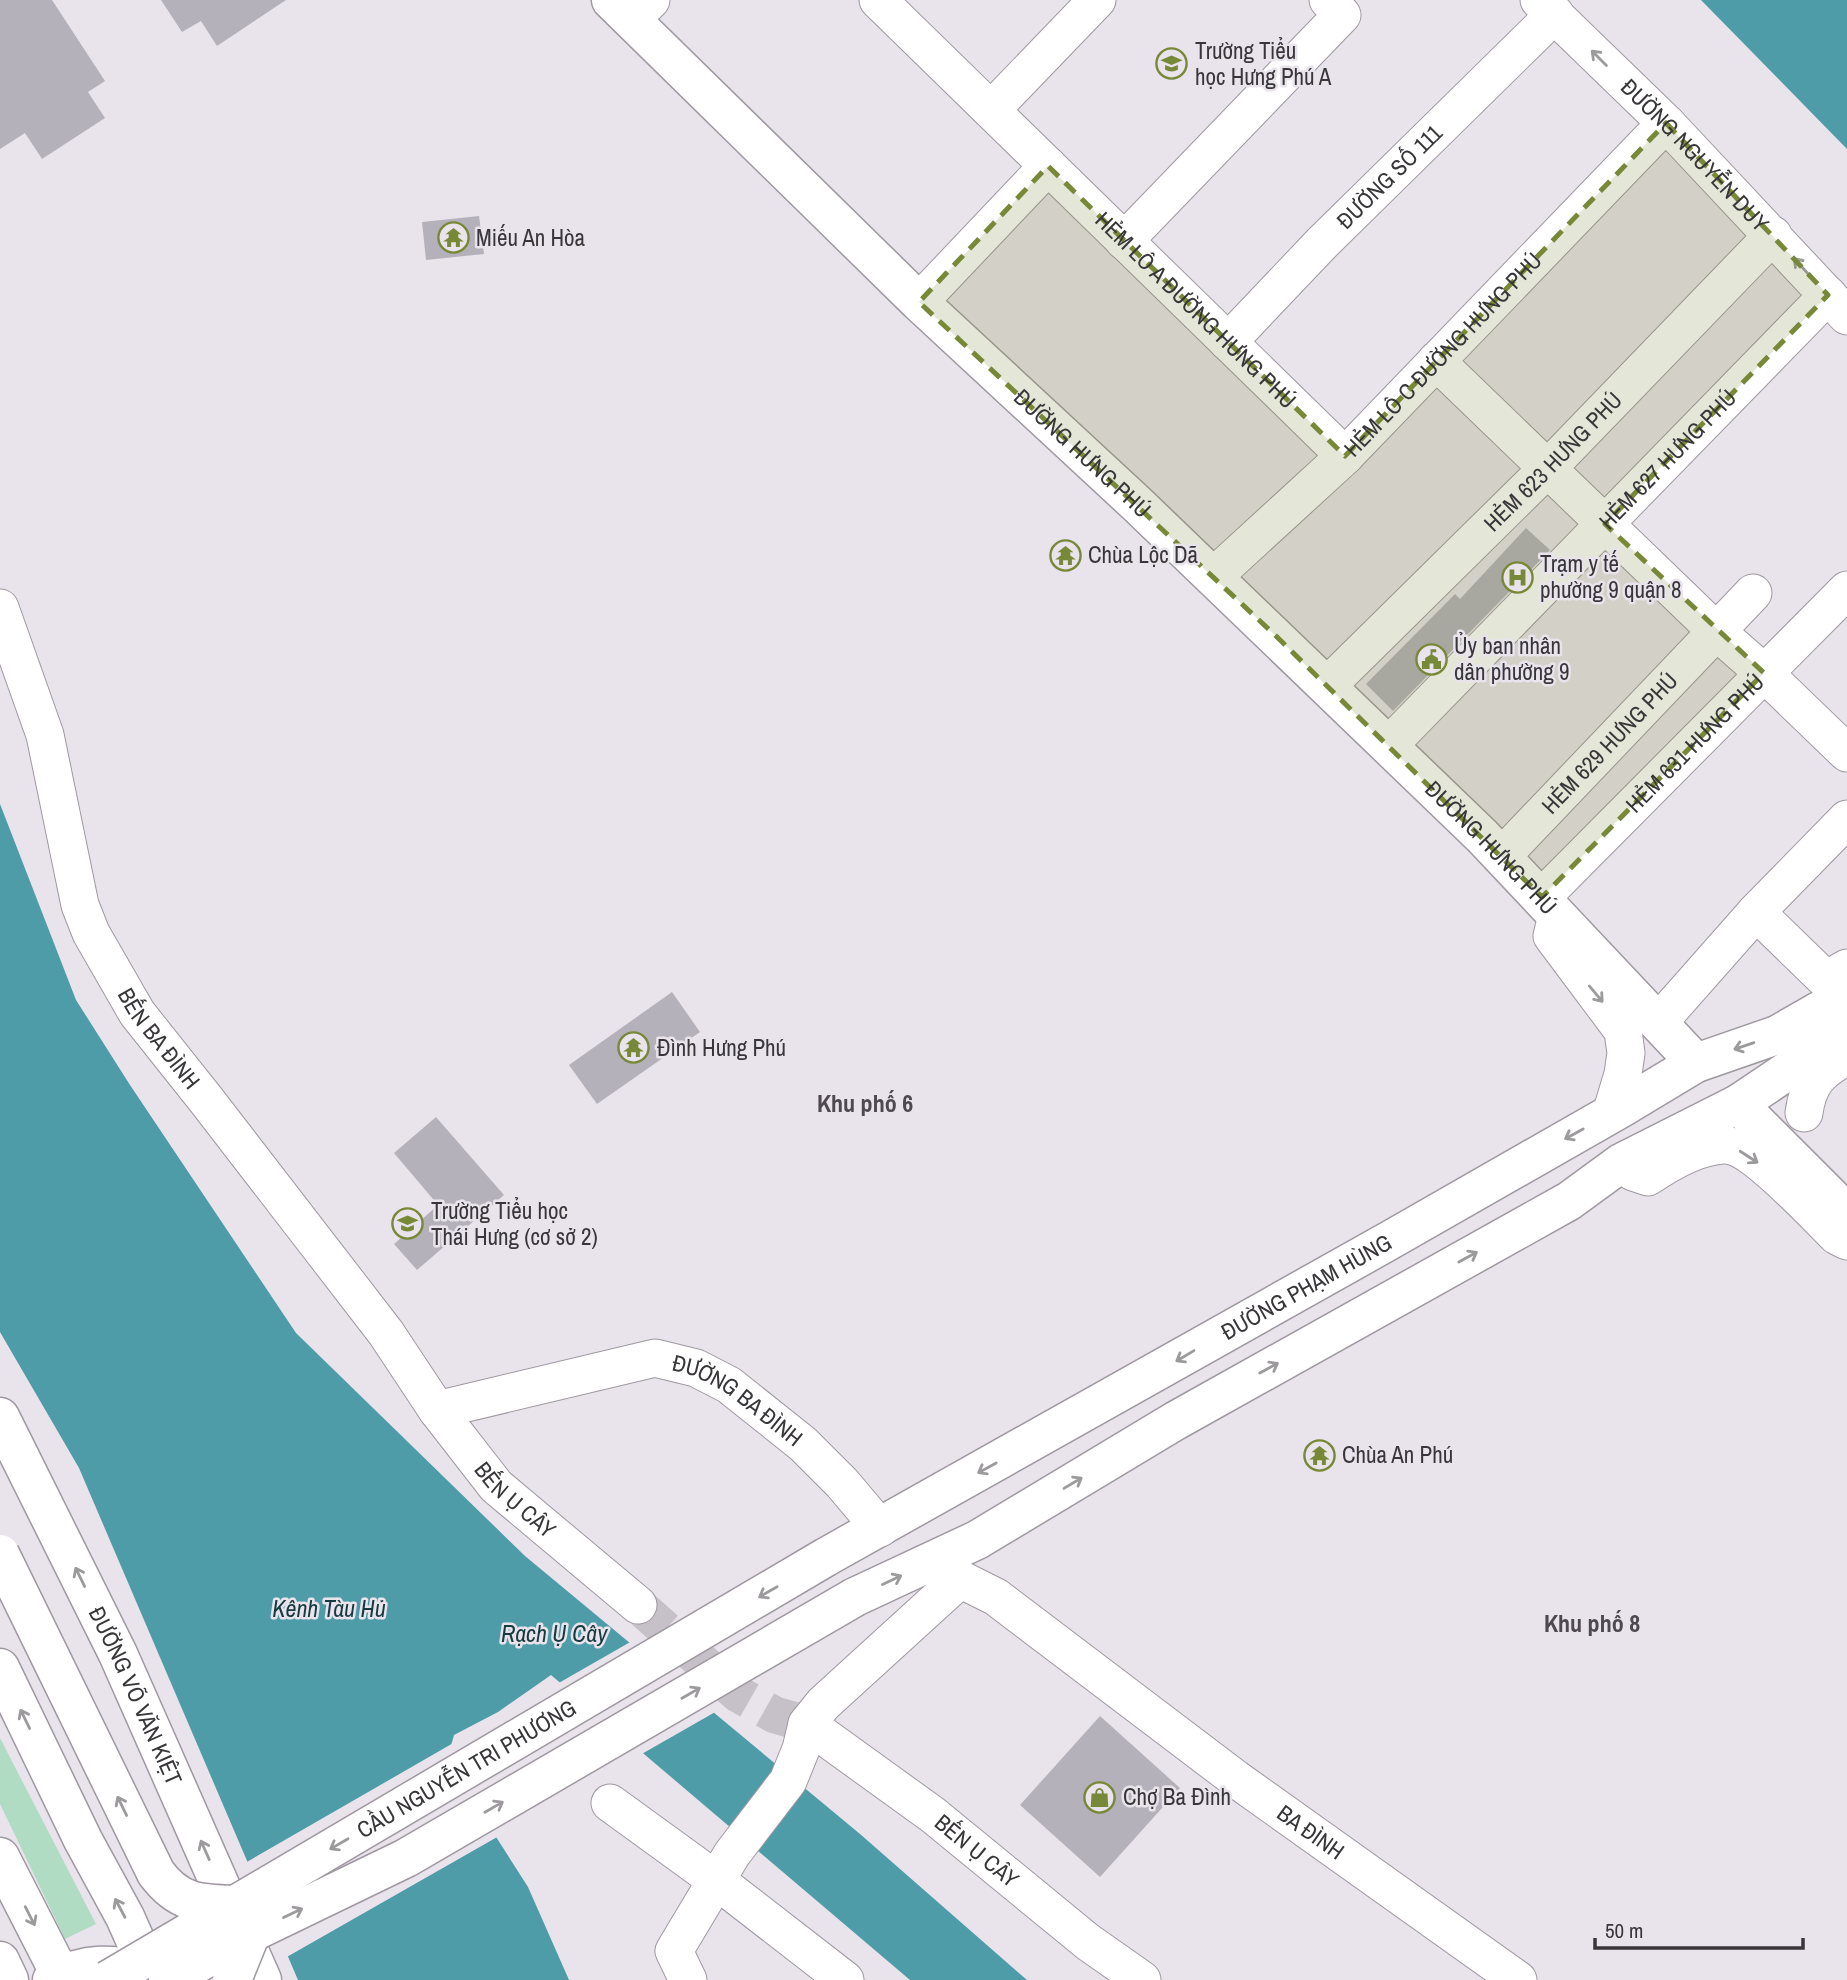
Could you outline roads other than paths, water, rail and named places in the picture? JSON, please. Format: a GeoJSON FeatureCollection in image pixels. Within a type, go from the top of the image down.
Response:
{"type":"FeatureCollection","features":[{"type":"Feature","properties":{"kind":"main road","name":"ĐƯỜNG HƯNG PHÚ"},"geometry":{"type":"LineString","coordinates":[[631,6],[919,302],[1328,685],[1502,856],[1696,1063]]}},
{"type":"Feature","properties":{"kind":"main road"},"geometry":{"type":"LineString","coordinates":[[943,1572],[977,1540],[1175,1421],[1569,1201],[1621,1163],[1738,1104],[1799,1042],[1840,981]]}},
{"type":"Feature","properties":{"kind":"main road"},"geometry":{"type":"LineString","coordinates":[[1799,1042],[1847,1031]]}},
{"type":"Feature","properties":{"kind":"main road","name":"ĐƯỜNG PHẠM HÙNG"},"geometry":{"type":"LineString","coordinates":[[827,1558],[1611,1114],[1696,1063],[1799,1042]]}},
{"type":"Feature","properties":{"kind":"main road"},"geometry":{"type":"LineString","coordinates":[[1738,1104],[1847,1213]]}},
{"type":"Feature","properties":{"kind":"main road","name":"ĐƯỜNG VÕ VĂN KIỆT"},"geometry":{"type":"LineString","coordinates":[[0,1417],[118,1654],[262,1980]]}},
{"type":"Feature","properties":{"kind":"main road"},"geometry":{"type":"LineString","coordinates":[[0,1554],[156,1873],[169,1890],[244,1919],[232,1980]]}},
{"type":"Feature","properties":{"kind":"main road","name":"CẦU NGUYỄN TRI PHƯƠNG"},"geometry":{"type":"LineString","coordinates":[[163,1978],[244,1919],[827,1558]]}},
{"type":"Feature","properties":{"kind":"main road","name":"CẦU NGUYỄN TRI PHƯƠNG"},"geometry":{"type":"LineString","coordinates":[[108,1980],[244,1919],[406,1858],[855,1597],[943,1572]]}},
{"type":"Feature","properties":{"kind":"main road"},"geometry":{"type":"LineString","coordinates":[[0,1668],[83,1840],[125,1917],[163,1978]]}},
{"type":"Feature","properties":{"kind":"main road"},"geometry":{"type":"LineString","coordinates":[[0,1857],[58,1978],[89,1965],[110,1964],[163,1978]]}},
{"type":"Feature","properties":{"kind":"main road"},"geometry":{"type":"LineString","coordinates":[[0,1961],[9,1980]]}},
{"type":"Feature","properties":{"kind":"street","name":"HẺM LÔ A ĐƯỜNG HƯNG PHÚ"},"geometry":{"type":"LineString","coordinates":[[878,0],[1345,456]]}},
{"type":"Feature","properties":{"kind":"street"},"geometry":{"type":"LineString","coordinates":[[991,110],[1097,0]]}},
{"type":"Feature","properties":{"kind":"street"},"geometry":{"type":"LineString","coordinates":[[1124,241],[1342,15],[1328,0]]}},
{"type":"Feature","properties":{"kind":"street","name":"ĐƯỜNG NGUYỄN DUY"},"geometry":{"type":"LineString","coordinates":[[1547,7],[1666,123],[1838,306]]}},
{"type":"Feature","properties":{"kind":"street","name":"ĐƯỜNG SỐ 111"},"geometry":{"type":"LineString","coordinates":[[1228,342],[1547,7]]}},
{"type":"Feature","properties":{"kind":"street","name":"HẺM LÔ C ĐƯỜNG HƯNG PHÚ"},"geometry":{"type":"LineString","coordinates":[[1213,577],[1345,456],[1666,123]]}},
{"type":"Feature","properties":{"kind":"street"},"geometry":{"type":"LineString","coordinates":[[919,302],[1048,166]]}},
{"type":"Feature","properties":{"kind":"street","name":"HẺM 623 HƯNG PHÚ"},"geometry":{"type":"LineString","coordinates":[[1328,685],[1547,469],[1773,235]]}},
{"type":"Feature","properties":{"kind":"street","name":"HẺM 627 HƯNG PHÚ"},"geometry":{"type":"LineString","coordinates":[[1389,745],[1605,524],[1838,306]]}},
{"type":"Feature","properties":{"kind":"street"},"geometry":{"type":"LineString","coordinates":[[1436,361],[1716,631],[1847,753]]}},
{"type":"Feature","properties":{"kind":"street","name":"HẺM 631 HƯNG PHÚ"},"geometry":{"type":"LineString","coordinates":[[1549,907],[1764,673],[1847,590]]}},
{"type":"Feature","properties":{"kind":"street","name":"HẺM 629 HƯNG PHÚ"},"geometry":{"type":"LineString","coordinates":[[1502,856],[1753,593]]}},
{"type":"Feature","properties":{"kind":"street","name":"BẾN BA ĐÌNH"},"geometry":{"type":"LineString","coordinates":[[0,608],[45,735],[80,905],[91,933],[137,1013],[386,1332],[437,1410]]}},
{"type":"Feature","properties":{"kind":"street"},"geometry":{"type":"LineString","coordinates":[[1658,1023],[1756,912],[1847,819]]}},
{"type":"Feature","properties":{"kind":"street"},"geometry":{"type":"LineString","coordinates":[[1549,907],[1552,936],[1623,1031],[1626,1053],[1623,1074],[1611,1114]]}},
{"type":"Feature","properties":{"kind":"street"},"geometry":{"type":"LineString","coordinates":[[1756,912],[1840,981]]}},
{"type":"Feature","properties":{"kind":"street"},"geometry":{"type":"LineString","coordinates":[[1804,1113],[1806,1096],[1812,1084],[1821,1073],[1847,1056]]}},
{"type":"Feature","properties":{"kind":"street"},"geometry":{"type":"LineString","coordinates":[[1621,1163],[1633,1172],[1648,1177],[1697,1151],[1726,1144],[1743,1152],[1782,1181],[1837,1237],[1847,1241]]}},
{"type":"Feature","properties":{"kind":"street","name":"ĐƯỜNG BA ĐÌNH"},"geometry":{"type":"LineString","coordinates":[[437,1410],[655,1358],[696,1368],[729,1385],[803,1444],[842,1483],[880,1528]]}},
{"type":"Feature","properties":{"kind":"street","name":"BẾN Ụ CÂY"},"geometry":{"type":"LineString","coordinates":[[437,1410],[496,1486],[638,1605]]}},
{"type":"Feature","properties":{"kind":"street"},"geometry":{"type":"LineString","coordinates":[[688,1980],[674,1951],[724,1867],[788,1781],[801,1749],[807,1724],[943,1572]]}},
{"type":"Feature","properties":{"kind":"street","name":"BA ĐÌNH"},"geometry":{"type":"LineString","coordinates":[[943,1572],[996,1597],[1236,1779],[1518,1980]]}},
{"type":"Feature","properties":{"kind":"street","name":"BẾN Ụ CÂY"},"geometry":{"type":"LineString","coordinates":[[807,1724],[933,1815],[1088,1942],[1142,1980]]}},
{"type":"Feature","properties":{"kind":"street"},"geometry":{"type":"LineString","coordinates":[[610,1803],[724,1867],[845,1980]]}},
{"type":"Feature","properties":{"kind":"water"},"geometry":{"type":"Polygon","coordinates":[[[1701,0],[1847,0],[1847,149],[1701,0]]]}},
{"type":"Feature","properties":{"kind":"water","name":"Kênh Tàu Hủ"},"geometry":{"type":"Polygon","coordinates":[[[0,804],[76,1000],[296,1333],[525,1556],[860,1834],[1027,1980],[910,1980],[551,1675],[498,1712],[454,1735],[447,1760],[528,1887],[569,1980],[298,1980],[79,1468],[0,1332],[0,804]]]}},
{"type":"Feature","properties":{"kind":"tunnel"},"geometry":{"type":"LineString","coordinates":[[638,1605],[738,1694],[775,1715],[807,1724]]}},
{"type":"Feature","properties":{"kind":"place","name":"Trường Tiểu học Hưng Phú A"},"geometry":{"type":"Point","coordinates":[1172,64]}},
{"type":"Feature","properties":{"kind":"place","name":"Miếu An Hòa"},"geometry":{"type":"Point","coordinates":[453,238]}},
{"type":"Feature","properties":{"kind":"place","name":"Chùa Lộc Dã"},"geometry":{"type":"Point","coordinates":[1065,555]}},
{"type":"Feature","properties":{"kind":"place","name":"Trạm y tế phường 9 quận 8"},"geometry":{"type":"Point","coordinates":[1517,577]}},
{"type":"Feature","properties":{"kind":"place","name":"Ủy ban nhân dân phường 9"},"geometry":{"type":"Point","coordinates":[1431,659]}},
{"type":"Feature","properties":{"kind":"place","name":"Đình Hưng Phú"},"geometry":{"type":"Point","coordinates":[634,1048]}},
{"type":"Feature","properties":{"kind":"place","name":"Trường Tiểu học Thái Hưng (cơ sở 2)"},"geometry":{"type":"Point","coordinates":[408,1224]}},
{"type":"Feature","properties":{"kind":"place","name":"Chùa An Phú"},"geometry":{"type":"Point","coordinates":[1319,1455]}},
{"type":"Feature","properties":{"kind":"place","name":"Chợ Ba Đình"},"geometry":{"type":"Point","coordinates":[1100,1797]}},
{"type":"Feature","properties":{"kind":"district","name":"Khu phố 6"},"geometry":{"type":"Point","coordinates":[865,1104]}},
{"type":"Feature","properties":{"kind":"district","name":"Khu phố 8"},"geometry":{"type":"Point","coordinates":[1592,1624]}},
{"type":"Feature","properties":{"kind":"water label","name":"Rạch Ụ Cây"},"geometry":{"type":"Point","coordinates":[554,1634]}}]}
